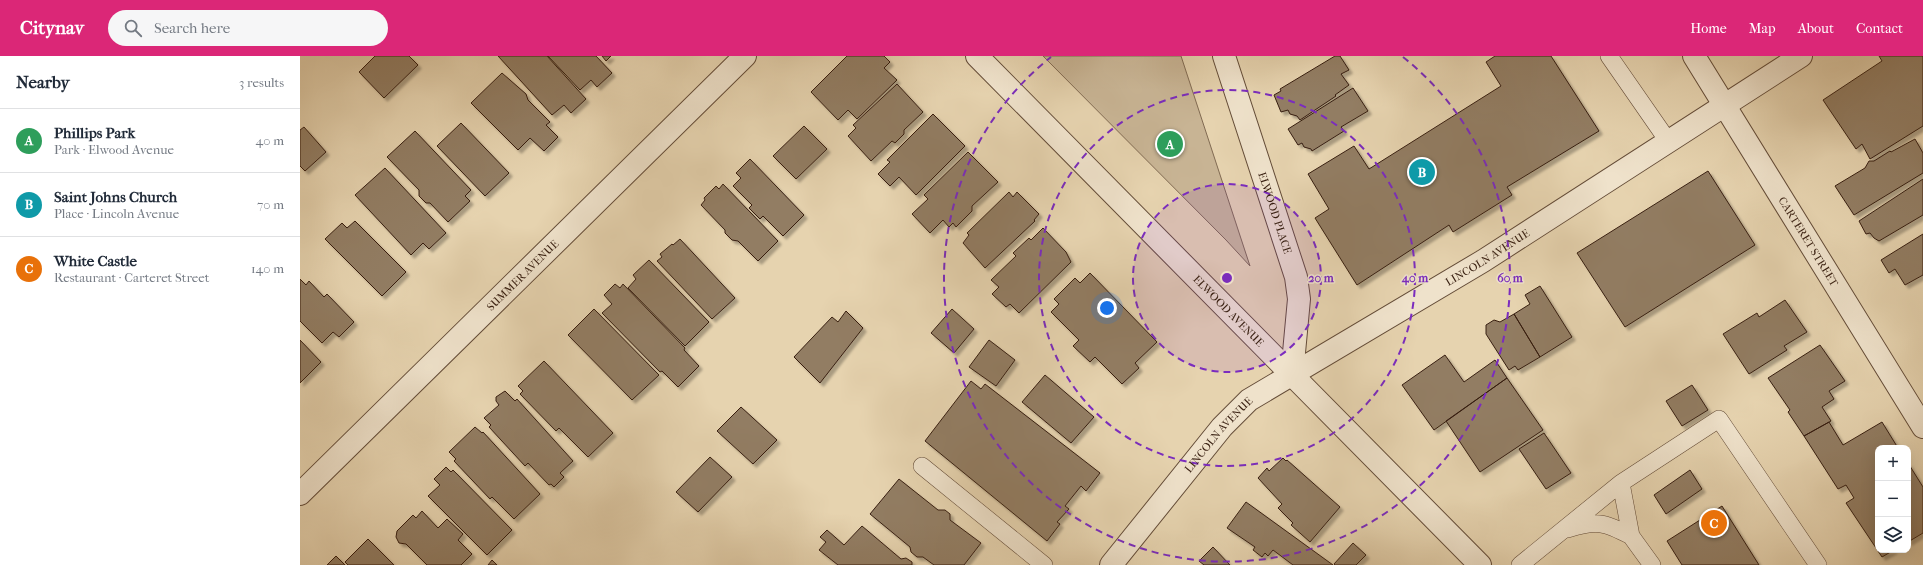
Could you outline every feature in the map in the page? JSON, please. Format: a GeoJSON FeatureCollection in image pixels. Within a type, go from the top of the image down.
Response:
{"type":"FeatureCollection","features":[{"type":"Feature","properties":{"kind":"street","name":"SUMMER AVENUE"},"geometry":{"type":"LineString","coordinates":[[300,494],[745,56]]}},
{"type":"Feature","properties":{"kind":"street","name":"ELWOOD AVENUE"},"geometry":{"type":"LineString","coordinates":[[977,56],[1480,565]]}},
{"type":"Feature","properties":{"kind":"street","name":"ELWOOD PLACE"},"geometry":{"type":"LineString","coordinates":[[1224,56],[1296,277],[1299,299],[1292,374]]}},
{"type":"Feature","properties":{"kind":"street","name":"CARTERET STREET"},"geometry":{"type":"LineString","coordinates":[[1694,56],[1723,106],[1923,427]]}},
{"type":"Feature","properties":{"kind":"street","name":"LINCOLN AVENUE"},"geometry":{"type":"LineString","coordinates":[[1111,565],[1236,411],[1265,390],[1483,261],[1801,56]]}},
{"type":"Feature","properties":{"kind":"lane"},"geometry":{"type":"LineString","coordinates":[[1609,56],[1668,141]]}},
{"type":"Feature","properties":{"kind":"lane"},"geometry":{"type":"LineString","coordinates":[[1520,565],[1560,531],[1622,483],[1719,419],[1818,565]]}},
{"type":"Feature","properties":{"kind":"lane"},"geometry":{"type":"LineString","coordinates":[[922,466],[1044,565]]}},
{"type":"Feature","properties":{"kind":"lane"},"geometry":{"type":"LineString","coordinates":[[1622,483],[1631,536],[1652,565]]}},
{"type":"Feature","properties":{"kind":"lane"},"geometry":{"type":"LineString","coordinates":[[1560,531],[1589,522],[1611,526],[1631,536]]}},
{"type":"Feature","properties":{"kind":"shaded area"},"geometry":{"type":"Polygon","coordinates":[[[1043,56],[1181,56],[1250,266],[1226,240],[1043,56]]]}},
{"type":"Feature","properties":{"kind":"building"},"geometry":{"type":"Polygon","coordinates":[[[375,56],[409,56],[418,65],[384,98],[359,72],[375,56]]]}},
{"type":"Feature","properties":{"kind":"building"},"geometry":{"type":"Polygon","coordinates":[[[498,56],[547,56],[586,99],[571,113],[564,105],[552,115],[498,56]]]}},
{"type":"Feature","properties":{"kind":"building"},"geometry":{"type":"Polygon","coordinates":[[[548,56],[596,56],[612,73],[597,87],[591,80],[580,90],[548,56]]]}},
{"type":"Feature","properties":{"kind":"building"},"geometry":{"type":"Polygon","coordinates":[[[602,56],[611,56],[606,61],[602,56]]]}},
{"type":"Feature","properties":{"kind":"building"},"geometry":{"type":"Polygon","coordinates":[[[847,56],[884,56],[890,62],[884,68],[897,80],[857,119],[848,110],[838,120],[811,92],[847,56]]]}},
{"type":"Feature","properties":{"kind":"building"},"geometry":{"type":"Polygon","coordinates":[[[1335,56],[1340,56],[1349,70],[1341,74],[1349,85],[1335,95],[1336,96],[1300,120],[1297,116],[1290,114],[1288,110],[1281,112],[1274,95],[1281,91],[1280,89],[1335,56]]]}},
{"type":"Feature","properties":{"kind":"building"},"geometry":{"type":"Polygon","coordinates":[[[1495,56],[1551,56],[1599,131],[1507,187],[1512,195],[1453,232],[1449,225],[1357,285],[1315,218],[1329,209],[1308,174],[1354,146],[1369,169],[1501,86],[1486,62],[1495,56]]]}},
{"type":"Feature","properties":{"kind":"building"},"geometry":{"type":"Polygon","coordinates":[[[1879,56],[1923,56],[1923,126],[1870,159],[1862,144],[1856,149],[1823,100],[1882,61],[1879,56]]]}},
{"type":"Feature","properties":{"kind":"building"},"geometry":{"type":"Polygon","coordinates":[[[502,73],[526,94],[528,100],[550,122],[546,125],[558,137],[544,151],[530,138],[518,150],[471,103],[502,73]]]}},
{"type":"Feature","properties":{"kind":"building"},"geometry":{"type":"Polygon","coordinates":[[[897,84],[923,112],[904,130],[904,134],[895,143],[892,141],[871,161],[848,136],[856,128],[853,125],[897,84]]]}},
{"type":"Feature","properties":{"kind":"building"},"geometry":{"type":"Polygon","coordinates":[[[1353,88],[1368,111],[1341,127],[1344,131],[1312,151],[1311,149],[1304,147],[1302,143],[1298,145],[1288,129],[1353,88]]]}},
{"type":"Feature","properties":{"kind":"building"},"geometry":{"type":"Polygon","coordinates":[[[933,114],[965,146],[916,195],[899,177],[890,186],[878,174],[890,162],[887,160],[933,114]]]}},
{"type":"Feature","properties":{"kind":"building"},"geometry":{"type":"Polygon","coordinates":[[[461,123],[509,173],[485,196],[437,146],[461,123]]]}},
{"type":"Feature","properties":{"kind":"building"},"geometry":{"type":"Polygon","coordinates":[[[804,126],[827,149],[796,179],[773,156],[804,126]]]}},
{"type":"Feature","properties":{"kind":"building"},"geometry":{"type":"Polygon","coordinates":[[[304,127],[326,152],[305,171],[300,166],[300,130],[304,127]]]}},
{"type":"Feature","properties":{"kind":"building"},"geometry":{"type":"Polygon","coordinates":[[[415,131],[471,190],[465,196],[470,201],[448,222],[430,203],[426,203],[419,196],[419,190],[387,157],[415,131]]]}},
{"type":"Feature","properties":{"kind":"building"},"geometry":{"type":"Polygon","coordinates":[[[1915,139],[1923,153],[1923,173],[1854,215],[1835,186],[1865,168],[1869,161],[1874,161],[1890,151],[1891,152],[1915,139]]]}},
{"type":"Feature","properties":{"kind":"building"},"geometry":{"type":"Polygon","coordinates":[[[968,152],[998,182],[972,206],[972,211],[956,227],[953,223],[949,227],[943,220],[930,233],[912,214],[928,199],[924,195],[968,152]]]}},
{"type":"Feature","properties":{"kind":"building"},"geometry":{"type":"Polygon","coordinates":[[[750,159],[804,215],[783,236],[763,216],[760,219],[749,208],[752,205],[733,186],[741,178],[736,173],[750,159]]]}},
{"type":"Feature","properties":{"kind":"building"},"geometry":{"type":"Polygon","coordinates":[[[385,168],[446,233],[429,249],[423,243],[411,255],[355,195],[385,168]]]}},
{"type":"Feature","properties":{"kind":"building"},"geometry":{"type":"Polygon","coordinates":[[[1708,171],[1755,245],[1625,327],[1577,253],[1708,171]]]}},
{"type":"Feature","properties":{"kind":"building"},"geometry":{"type":"Polygon","coordinates":[[[1923,179],[1923,215],[1879,241],[1870,233],[1866,234],[1859,221],[1923,179]]]}},
{"type":"Feature","properties":{"kind":"building"},"geometry":{"type":"Polygon","coordinates":[[[723,184],[778,241],[758,261],[738,241],[732,240],[725,233],[725,230],[701,205],[705,200],[704,198],[716,186],[719,189],[723,184]]]}},
{"type":"Feature","properties":{"kind":"building"},"geometry":{"type":"Polygon","coordinates":[[[1009,192],[1013,197],[1017,192],[1039,214],[1034,220],[1035,221],[985,268],[963,243],[969,235],[967,233],[1009,192]]]}},
{"type":"Feature","properties":{"kind":"building"},"geometry":{"type":"Polygon","coordinates":[[[355,221],[406,272],[382,296],[325,239],[342,223],[347,228],[355,221]]]}},
{"type":"Feature","properties":{"kind":"building"},"geometry":{"type":"Polygon","coordinates":[[[1043,228],[1066,252],[1071,262],[1019,313],[1010,304],[1006,307],[992,294],[999,287],[991,280],[1016,256],[1013,253],[1029,238],[1031,240],[1043,228]]]}},
{"type":"Feature","properties":{"kind":"building"},"geometry":{"type":"Polygon","coordinates":[[[1923,234],[1923,275],[1905,285],[1895,269],[1889,273],[1881,260],[1923,234]]]}},
{"type":"Feature","properties":{"kind":"building"},"geometry":{"type":"Polygon","coordinates":[[[680,239],[735,298],[712,319],[657,261],[662,257],[660,254],[680,239]]]}},
{"type":"Feature","properties":{"kind":"building"},"geometry":{"type":"Polygon","coordinates":[[[649,260],[709,322],[685,346],[628,288],[636,279],[633,275],[649,260]]]}},
{"type":"Feature","properties":{"kind":"building"},"geometry":{"type":"Polygon","coordinates":[[[1090,273],[1157,342],[1135,363],[1139,368],[1122,384],[1095,357],[1090,362],[1073,346],[1079,340],[1051,312],[1059,304],[1054,299],[1075,278],[1080,283],[1090,273]]]}},
{"type":"Feature","properties":{"kind":"building"},"geometry":{"type":"Polygon","coordinates":[[[300,279],[306,285],[309,281],[324,297],[327,294],[354,322],[339,337],[333,332],[322,343],[300,321],[300,279]]]}},
{"type":"Feature","properties":{"kind":"building"},"geometry":{"type":"Polygon","coordinates":[[[615,284],[620,288],[623,284],[685,348],[684,350],[699,366],[678,387],[662,371],[660,372],[602,313],[612,304],[604,295],[615,284]]]}},
{"type":"Feature","properties":{"kind":"building"},"geometry":{"type":"Polygon","coordinates":[[[1540,286],[1572,337],[1540,357],[1514,314],[1530,304],[1525,295],[1540,286]]]}},
{"type":"Feature","properties":{"kind":"building"},"geometry":{"type":"Polygon","coordinates":[[[1785,300],[1807,332],[1784,346],[1787,350],[1749,374],[1723,334],[1757,313],[1759,317],[1785,300]]]}},
{"type":"Feature","properties":{"kind":"building"},"geometry":{"type":"Polygon","coordinates":[[[594,309],[659,375],[632,400],[568,335],[594,309]]]}},
{"type":"Feature","properties":{"kind":"building"},"geometry":{"type":"Polygon","coordinates":[[[952,309],[974,329],[954,353],[931,333],[952,309]]]}},
{"type":"Feature","properties":{"kind":"building"},"geometry":{"type":"Polygon","coordinates":[[[846,311],[863,328],[820,383],[794,357],[832,317],[838,322],[846,311]]]}},
{"type":"Feature","properties":{"kind":"building"},"geometry":{"type":"Polygon","coordinates":[[[1514,314],[1540,357],[1518,370],[1515,366],[1509,370],[1486,334],[1486,325],[1494,320],[1500,322],[1514,314]]]}},
{"type":"Feature","properties":{"kind":"building"},"geometry":{"type":"Polygon","coordinates":[[[300,340],[321,362],[300,383],[300,340]]]}},
{"type":"Feature","properties":{"kind":"building"},"geometry":{"type":"Polygon","coordinates":[[[989,340],[1015,360],[996,386],[969,367],[989,340]]]}},
{"type":"Feature","properties":{"kind":"building"},"geometry":{"type":"Polygon","coordinates":[[[1820,345],[1845,381],[1829,391],[1834,399],[1822,407],[1831,421],[1804,436],[1788,412],[1790,410],[1768,378],[1820,345]]]}},
{"type":"Feature","properties":{"kind":"building"},"geometry":{"type":"Polygon","coordinates":[[[1445,355],[1464,382],[1495,360],[1507,378],[1434,430],[1402,385],[1445,355]]]}},
{"type":"Feature","properties":{"kind":"building"},"geometry":{"type":"Polygon","coordinates":[[[544,361],[613,433],[588,457],[559,428],[556,431],[520,394],[523,391],[518,386],[544,361]]]}},
{"type":"Feature","properties":{"kind":"building"},"geometry":{"type":"Polygon","coordinates":[[[1045,375],[1094,417],[1071,443],[1022,402],[1045,375]]]}},
{"type":"Feature","properties":{"kind":"building"},"geometry":{"type":"Polygon","coordinates":[[[1507,378],[1543,430],[1480,472],[1446,421],[1507,378]]]}},
{"type":"Feature","properties":{"kind":"building"},"geometry":{"type":"Polygon","coordinates":[[[971,381],[981,389],[985,384],[1100,473],[1086,491],[1081,486],[1065,506],[1069,509],[1057,522],[1060,524],[1047,541],[925,441],[971,381]]]}},
{"type":"Feature","properties":{"kind":"building"},"geometry":{"type":"Polygon","coordinates":[[[1692,385],[1708,410],[1682,426],[1666,401],[1692,385]]]}},
{"type":"Feature","properties":{"kind":"building"},"geometry":{"type":"Polygon","coordinates":[[[505,391],[515,401],[517,399],[573,461],[560,473],[564,477],[554,487],[551,484],[549,485],[528,463],[525,466],[489,427],[491,425],[484,418],[499,405],[496,401],[496,397],[505,391]]]}},
{"type":"Feature","properties":{"kind":"building"},"geometry":{"type":"Polygon","coordinates":[[[741,407],[777,440],[753,464],[717,431],[741,407]]]}},
{"type":"Feature","properties":{"kind":"building"},"geometry":{"type":"Polygon","coordinates":[[[1829,422],[1843,445],[1882,422],[1896,445],[1875,445],[1875,546],[1846,503],[1854,498],[1846,485],[1838,489],[1804,436],[1829,422]]]}},
{"type":"Feature","properties":{"kind":"building"},"geometry":{"type":"Polygon","coordinates":[[[475,427],[482,433],[483,432],[540,494],[514,519],[492,497],[490,499],[454,461],[456,459],[449,452],[475,427]]]}},
{"type":"Feature","properties":{"kind":"building"},"geometry":{"type":"Polygon","coordinates":[[[1544,433],[1571,473],[1546,489],[1519,449],[1544,433]]]}},
{"type":"Feature","properties":{"kind":"building"},"geometry":{"type":"Polygon","coordinates":[[[710,457],[732,477],[698,512],[676,492],[710,457]]]}},
{"type":"Feature","properties":{"kind":"building"},"geometry":{"type":"Polygon","coordinates":[[[1283,458],[1340,507],[1310,542],[1291,525],[1293,523],[1278,508],[1282,504],[1258,478],[1267,468],[1269,471],[1283,458]]]}},
{"type":"Feature","properties":{"kind":"building"},"geometry":{"type":"Polygon","coordinates":[[[446,467],[451,472],[453,470],[512,530],[487,555],[428,496],[440,485],[434,479],[446,467]]]}},
{"type":"Feature","properties":{"kind":"building"},"geometry":{"type":"Polygon","coordinates":[[[1911,468],[1923,487],[1923,533],[1911,540],[1911,468]]]}},
{"type":"Feature","properties":{"kind":"building"},"geometry":{"type":"Polygon","coordinates":[[[1690,470],[1702,489],[1666,514],[1654,495],[1690,470]]]}},
{"type":"Feature","properties":{"kind":"building"},"geometry":{"type":"Polygon","coordinates":[[[899,479],[938,510],[945,510],[950,514],[950,520],[981,543],[964,565],[934,565],[923,557],[917,557],[911,552],[910,547],[870,514],[899,479]]]}},
{"type":"Feature","properties":{"kind":"building"},"geometry":{"type":"Polygon","coordinates":[[[1246,502],[1333,565],[1293,565],[1273,550],[1268,556],[1265,553],[1262,557],[1253,550],[1255,547],[1227,528],[1246,502]]]}},
{"type":"Feature","properties":{"kind":"building"},"geometry":{"type":"Polygon","coordinates":[[[1722,506],[1759,565],[1682,565],[1667,541],[1722,506]]]}},
{"type":"Feature","properties":{"kind":"building"},"geometry":{"type":"Polygon","coordinates":[[[422,511],[438,528],[447,519],[463,534],[458,540],[472,554],[461,565],[427,565],[406,544],[399,543],[396,537],[397,531],[413,515],[416,518],[422,511]]]}},
{"type":"Feature","properties":{"kind":"building"},"geometry":{"type":"Polygon","coordinates":[[[862,526],[901,559],[906,558],[912,562],[912,565],[838,565],[819,550],[826,542],[820,537],[827,530],[844,545],[862,526]]]}},
{"type":"Feature","properties":{"kind":"building"},"geometry":{"type":"Polygon","coordinates":[[[368,539],[394,565],[348,565],[345,562],[368,539]]]}},
{"type":"Feature","properties":{"kind":"building"},"geometry":{"type":"Polygon","coordinates":[[[1353,543],[1366,555],[1356,565],[1335,565],[1334,564],[1353,543]]]}},
{"type":"Feature","properties":{"kind":"building"},"geometry":{"type":"Polygon","coordinates":[[[1213,547],[1230,565],[1204,565],[1199,561],[1213,547]]]}},
{"type":"Feature","properties":{"kind":"building"},"geometry":{"type":"Polygon","coordinates":[[[1879,553],[1889,553],[1882,557],[1879,553]]]}},
{"type":"Feature","properties":{"kind":"building"},"geometry":{"type":"Polygon","coordinates":[[[336,556],[345,565],[327,565],[336,556]]]}},
{"type":"Feature","properties":{"kind":"building"},"geometry":{"type":"Polygon","coordinates":[[[492,560],[497,565],[488,565],[492,560]]]}},
{"type":"Feature","properties":{"kind":"place","name":"Phillips Park"},"geometry":{"type":"Point","coordinates":[1170,144]}},
{"type":"Feature","properties":{"kind":"place","name":"Saint Johns Church"},"geometry":{"type":"Point","coordinates":[1422,172]}},
{"type":"Feature","properties":{"kind":"place","name":"White Castle"},"geometry":{"type":"Point","coordinates":[1714,523]}}]}
